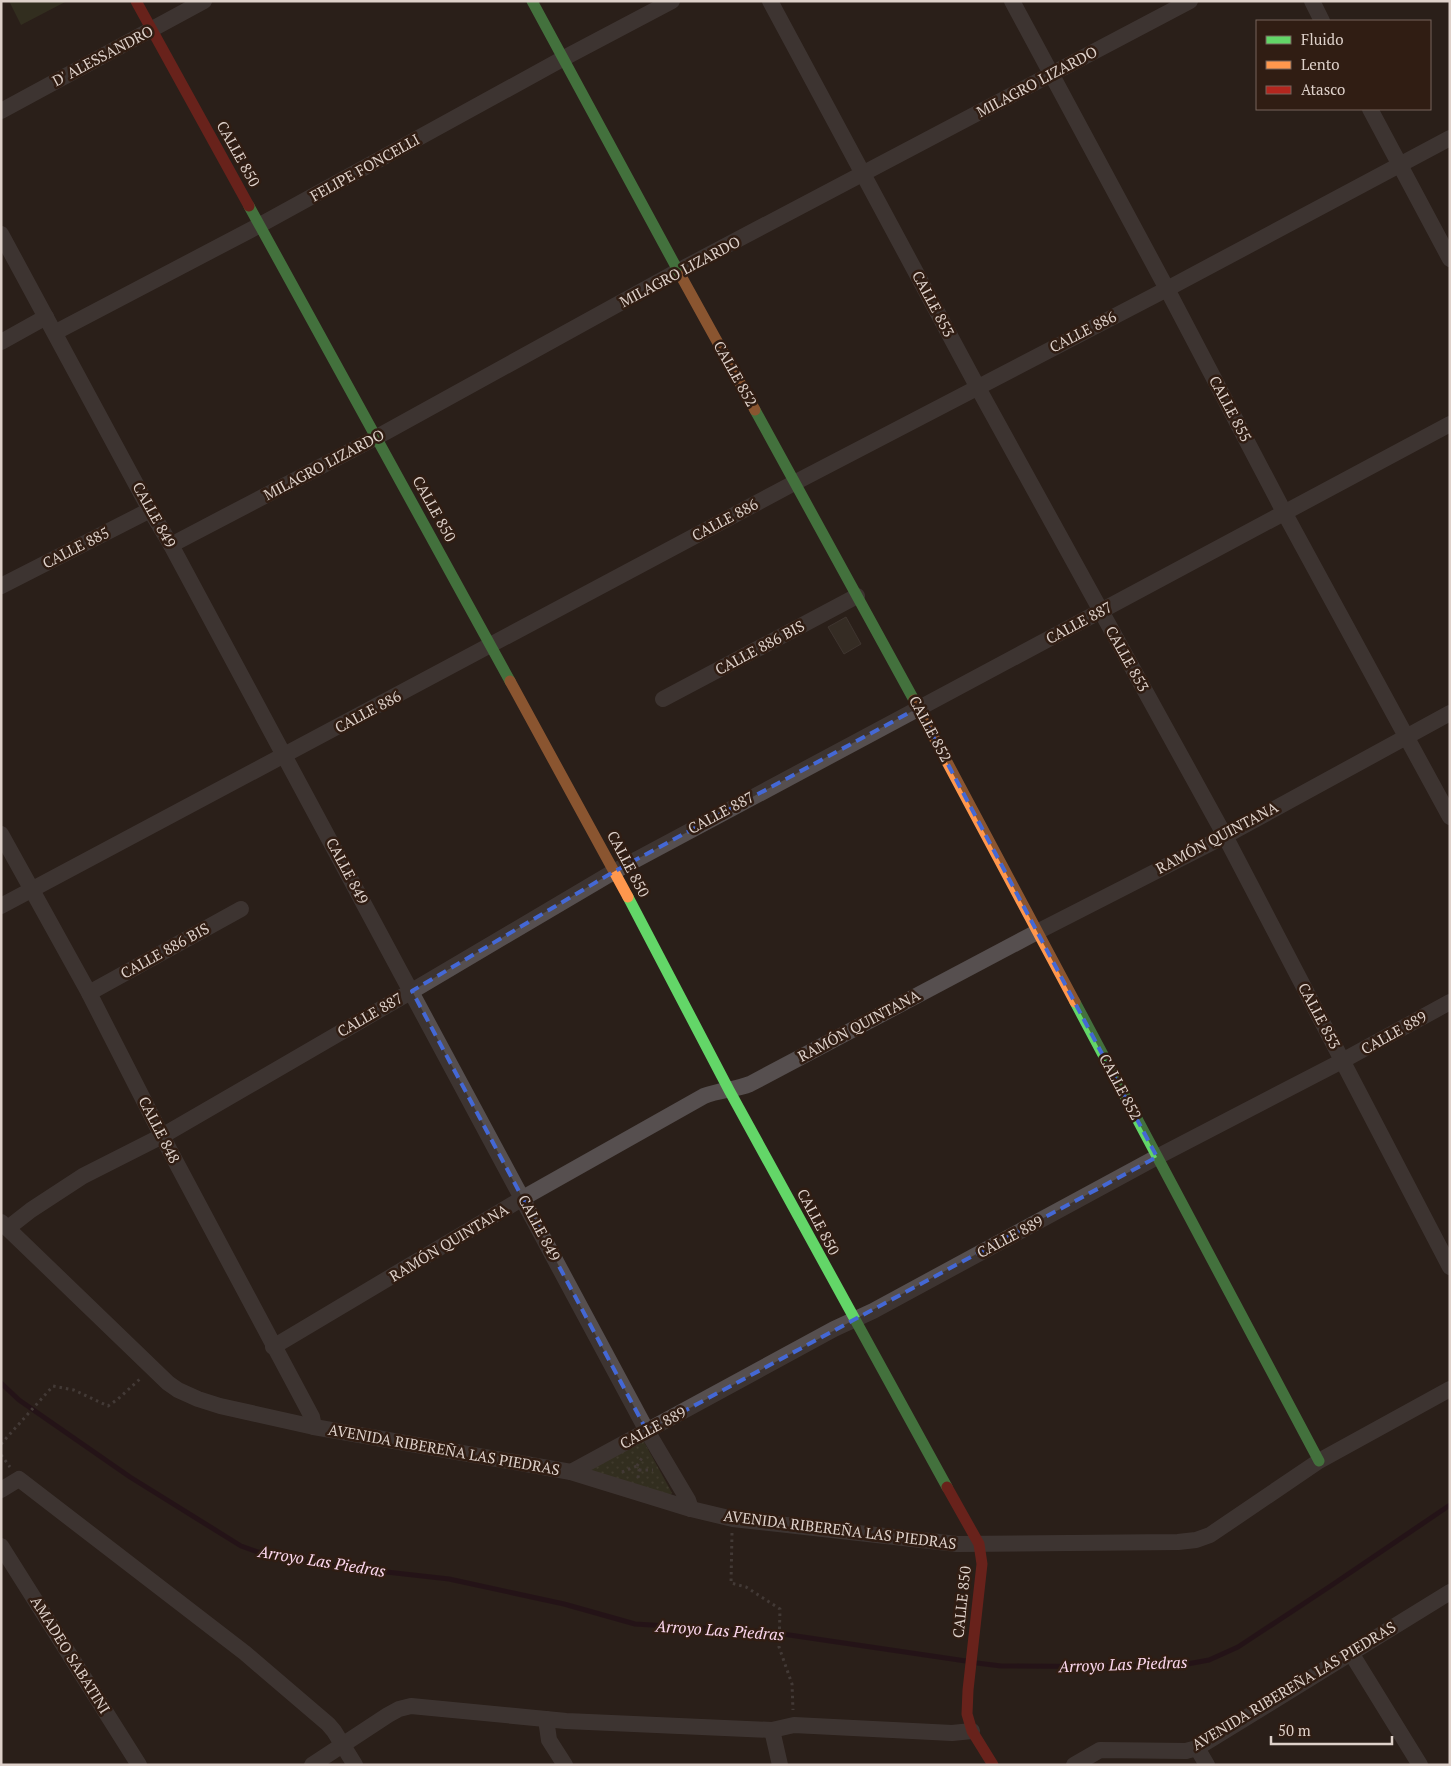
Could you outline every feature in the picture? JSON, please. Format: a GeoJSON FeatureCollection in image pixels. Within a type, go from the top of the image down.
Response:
{"type":"FeatureCollection","features":[{"type":"Feature","properties":{"kind":"main road","name":"CALLE 850"},"geometry":{"type":"LineString","coordinates":[[136,1],[615,871],[729,1090],[978,1544],[982,1564],[968,1690],[968,1714],[972,1730],[993,1765]]}},
{"type":"Feature","properties":{"kind":"main road","name":"CALLE 852"},"geometry":{"type":"LineString","coordinates":[[532,1],[918,708],[1319,1461]]}},
{"type":"Feature","properties":{"kind":"street","name":"D' ALESSANDRO"},"geometry":{"type":"LineString","coordinates":[[1,111],[204,1]]}},
{"type":"Feature","properties":{"kind":"street","name":"FELIPE FONCELLI"},"geometry":{"type":"LineString","coordinates":[[56,332],[260,225],[564,58],[672,1]]}},
{"type":"Feature","properties":{"kind":"street","name":"CALLE 853"},"geometry":{"type":"LineString","coordinates":[[770,1],[1100,612],[1225,836],[1450,1267]]}},
{"type":"Feature","properties":{"kind":"street","name":"CALLE 855"},"geometry":{"type":"LineString","coordinates":[[1012,1],[1167,288],[1284,512],[1450,817]]}},
{"type":"Feature","properties":{"kind":"street","name":"MILAGRO LIZARDO"},"geometry":{"type":"LineString","coordinates":[[172,546],[377,437],[678,271],[1190,1]]}},
{"type":"Feature","properties":{"kind":"street"},"geometry":{"type":"LineString","coordinates":[[1312,1],[1322,20]]}},
{"type":"Feature","properties":{"kind":"street"},"geometry":{"type":"LineString","coordinates":[[1371,110],[1450,259]]}},
{"type":"Feature","properties":{"kind":"street","name":"CALLE 886"},"geometry":{"type":"LineString","coordinates":[[1,906],[977,386],[1450,138]]}},
{"type":"Feature","properties":{"kind":"street","name":"CALLE 849"},"geometry":{"type":"LineString","coordinates":[[1,234],[56,332],[150,510],[172,546],[412,991],[647,1432],[688,1500],[690,1509]]}},
{"type":"Feature","properties":{"kind":"street"},"geometry":{"type":"LineString","coordinates":[[1,342],[46,317]]}},
{"type":"Feature","properties":{"kind":"street","name":"CALLE 887"},"geometry":{"type":"LineString","coordinates":[[4,1225],[83,1176],[162,1136],[615,871],[1450,424]]}},
{"type":"Feature","properties":{"kind":"street","name":"CALLE 885"},"geometry":{"type":"LineString","coordinates":[[1,586],[150,510]]}},
{"type":"Feature","properties":{"kind":"street","name":"CALLE 886 BIS"},"geometry":{"type":"LineString","coordinates":[[663,699],[857,596]]}},
{"type":"Feature","properties":{"kind":"street","name":"RAMÓN QUINTANA"},"geometry":{"type":"LineString","coordinates":[[273,1347],[523,1198],[704,1096],[750,1084],[1037,932],[1225,836],[1450,713]]}},
{"type":"Feature","properties":{"kind":"street","name":"CALLE 848"},"geometry":{"type":"LineString","coordinates":[[1,834],[89,993],[162,1136],[312,1417],[314,1426]]}},
{"type":"Feature","properties":{"kind":"street","name":"CALLE 886 BIS"},"geometry":{"type":"LineString","coordinates":[[89,993],[241,908]]}},
{"type":"Feature","properties":{"kind":"street","name":"CALLE 889"},"geometry":{"type":"LineString","coordinates":[[570,1472],[647,1432],[834,1329],[1450,1002]]}},
{"type":"Feature","properties":{"kind":"street","name":"AVENIDA RIBEREÑA LAS PIEDRAS"},"geometry":{"type":"LineString","coordinates":[[4,1225],[151,1368],[178,1390],[198,1399],[220,1406],[314,1426],[570,1472],[690,1509],[733,1519],[957,1544],[1196,1540],[1210,1535],[1319,1461],[1450,1389]]}},
{"type":"Feature","properties":{"kind":"street"},"geometry":{"type":"LineString","coordinates":[[1,1490],[19,1479],[245,1653],[328,1724],[356,1765]]}},
{"type":"Feature","properties":{"kind":"street","name":"AMADEO SABATINI"},"geometry":{"type":"LineString","coordinates":[[1,1546],[139,1765]]}},
{"type":"Feature","properties":{"kind":"street","name":"AVENIDA RIBEREÑA LAS PIEDRAS"},"geometry":{"type":"LineString","coordinates":[[1074,1765],[1100,1750],[1186,1751],[1197,1748],[1450,1592]]}},
{"type":"Feature","properties":{"kind":"street"},"geometry":{"type":"LineString","coordinates":[[1351,1653],[1420,1765]]}},
{"type":"Feature","properties":{"kind":"street"},"geometry":{"type":"LineString","coordinates":[[312,1765],[388,1715],[399,1709],[411,1706],[566,1721],[772,1730],[794,1725],[952,1733],[972,1730]]}},
{"type":"Feature","properties":{"kind":"street"},"geometry":{"type":"LineString","coordinates":[[546,1719],[549,1740],[565,1765]]}},
{"type":"Feature","properties":{"kind":"street"},"geometry":{"type":"LineString","coordinates":[[772,1730],[780,1765]]}},
{"type":"Feature","properties":{"kind":"street"},"geometry":{"type":"LineString","coordinates":[[1197,1748],[1207,1765]]}},
{"type":"Feature","properties":{"kind":"path"},"geometry":{"type":"LineString","coordinates":[[1,1444],[54,1386],[74,1390],[108,1406],[151,1368]]}},
{"type":"Feature","properties":{"kind":"path"},"geometry":{"type":"LineString","coordinates":[[733,1519],[731,1583],[746,1587],[780,1609],[779,1647],[792,1684],[794,1725]]}},
{"type":"Feature","properties":{"kind":"highlighted area"},"geometry":{"type":"Polygon","coordinates":[[[918,708],[1157,1157],[647,1431],[412,991],[615,871],[918,708]]]}},
{"type":"Feature","properties":{"kind":"green space"},"geometry":{"type":"Polygon","coordinates":[[[9,1],[67,1],[21,25],[9,1]]]}},
{"type":"Feature","properties":{"kind":"green space"},"geometry":{"type":"Polygon","coordinates":[[[643,1440],[672,1493],[669,1497],[587,1470],[643,1440]]]}},
{"type":"Feature","properties":{"kind":"building"},"geometry":{"type":"Polygon","coordinates":[[[846,617],[861,644],[844,654],[828,627],[846,617]]]}},
{"type":"Feature","properties":{"kind":"waterway","name":"Arroyo Las Piedras"},"geometry":{"type":"LineString","coordinates":[[1,1383],[19,1400],[130,1477],[241,1546],[258,1552],[324,1565],[449,1579],[564,1604],[635,1624],[769,1632],[966,1661]]}},
{"type":"Feature","properties":{"kind":"waterway","name":"Arroyo Las Piedras"},"geometry":{"type":"LineString","coordinates":[[977,1663],[1001,1666],[1159,1667],[1209,1660],[1238,1647],[1450,1505]]}},
{"type":"Feature","properties":{"kind":"traffic: fast"},"geometry":{"type":"LineString","coordinates":[[532,1],[681,276]]}},
{"type":"Feature","properties":{"kind":"traffic: fast"},"geometry":{"type":"LineString","coordinates":[[249,206],[510,681]]}},
{"type":"Feature","properties":{"kind":"traffic: fast"},"geometry":{"type":"LineString","coordinates":[[755,410],[914,700]]}},
{"type":"Feature","properties":{"kind":"traffic: fast"},"geometry":{"type":"LineString","coordinates":[[628,897],[729,1090],[947,1487]]}},
{"type":"Feature","properties":{"kind":"traffic: fast"},"geometry":{"type":"LineString","coordinates":[[1075,1002],[1319,1461]]}},
{"type":"Feature","properties":{"kind":"traffic: slow"},"geometry":{"type":"LineString","coordinates":[[681,276],[755,410]]}},
{"type":"Feature","properties":{"kind":"traffic: slow"},"geometry":{"type":"LineString","coordinates":[[510,681],[628,897]]}},
{"type":"Feature","properties":{"kind":"traffic: slow"},"geometry":{"type":"LineString","coordinates":[[914,700],[1075,1002]]}},
{"type":"Feature","properties":{"kind":"traffic: jam"},"geometry":{"type":"LineString","coordinates":[[136,1],[249,206]]}},
{"type":"Feature","properties":{"kind":"traffic: jam"},"geometry":{"type":"LineString","coordinates":[[947,1487],[979,1544],[982,1564],[967,1714],[972,1731],[993,1765]]}}]}
